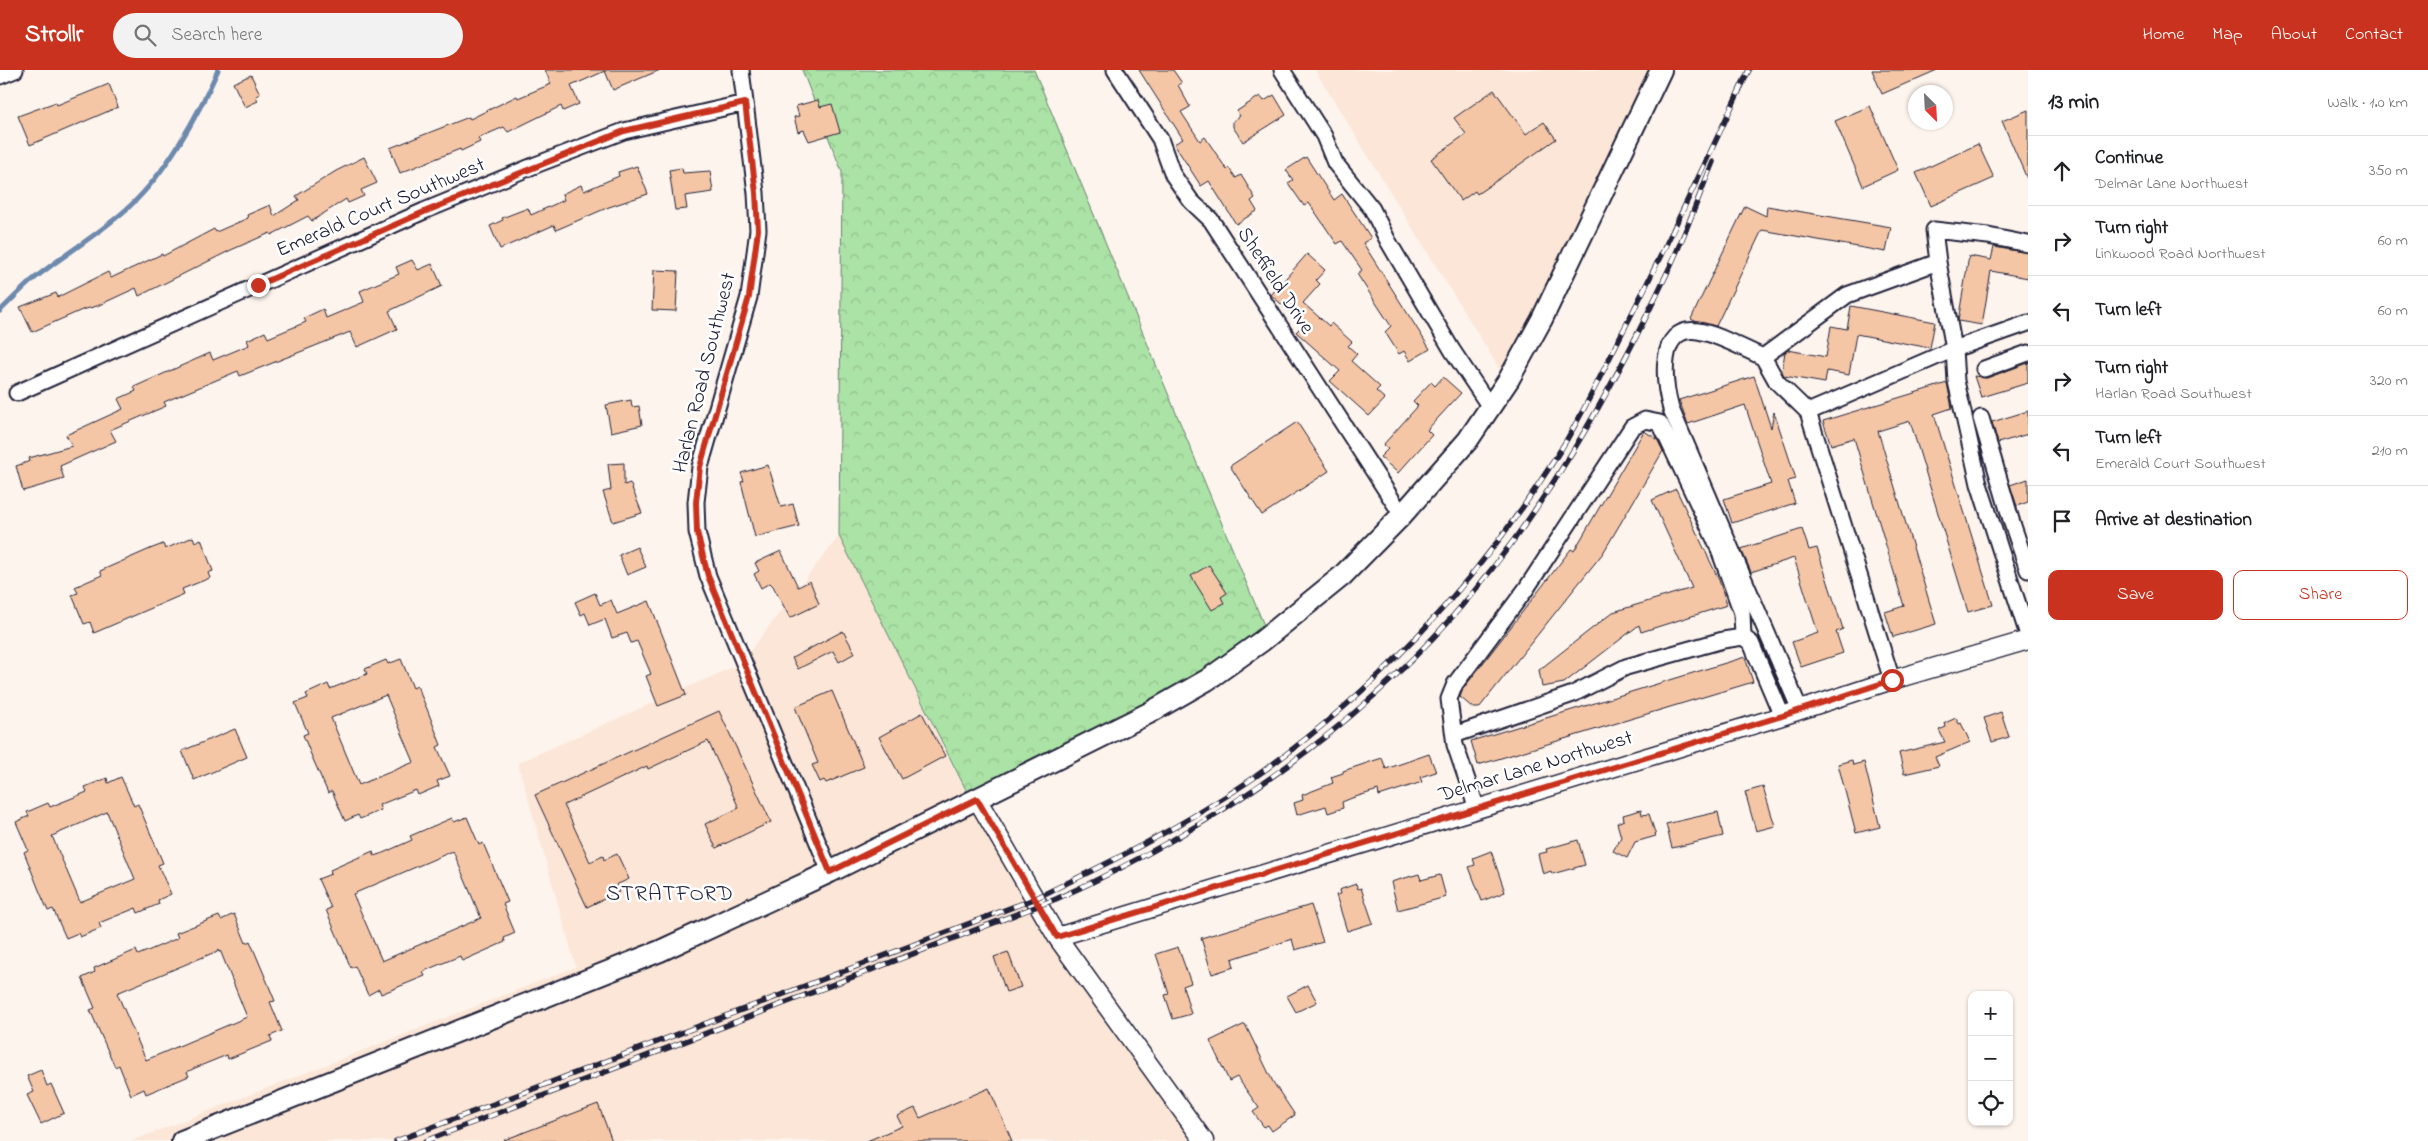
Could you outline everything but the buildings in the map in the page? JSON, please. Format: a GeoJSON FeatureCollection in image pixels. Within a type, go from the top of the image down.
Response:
{"type":"FeatureCollection","features":[{"type":"Feature","properties":{"kind":"main road"},"geometry":{"type":"LineString","coordinates":[[182,1141],[660,951],[830,872],[1149,713],[1206,680],[1262,641],[1342,576],[1402,515],[1468,440],[1509,379],[1542,319],[1661,70]]}},
{"type":"Feature","properties":{"kind":"street"},"geometry":{"type":"LineString","coordinates":[[0,76],[15,70]]}},
{"type":"Feature","properties":{"kind":"street","name":"Harlan Road Southwest"},"geometry":{"type":"LineString","coordinates":[[741,70],[756,193],[758,230],[749,297],[700,467],[696,502],[697,532],[708,576],[830,872]]}},
{"type":"Feature","properties":{"kind":"street","name":"Sheffield Drive"},"geometry":{"type":"LineString","coordinates":[[1115,70],[1160,139],[1173,175],[1190,201],[1211,220],[1402,515]]}},
{"type":"Feature","properties":{"kind":"street"},"geometry":{"type":"LineString","coordinates":[[1282,70],[1324,136],[1335,163],[1372,208],[1388,241],[1448,342],[1490,407]]}},
{"type":"Feature","properties":{"kind":"street","name":"Emerald Court Southwest"},"geometry":{"type":"LineString","coordinates":[[17,393],[406,219],[538,164],[624,131],[745,103]]}},
{"type":"Feature","properties":{"kind":"street"},"geometry":{"type":"LineString","coordinates":[[2028,244],[1934,230],[1954,349],[1956,381],[1979,484],[2028,635]]}},
{"type":"Feature","properties":{"kind":"street"},"geometry":{"type":"LineString","coordinates":[[1763,357],[1847,295],[1938,262]]}},
{"type":"Feature","properties":{"kind":"street"},"geometry":{"type":"LineString","coordinates":[[1808,412],[1954,349],[2028,323]]}},
{"type":"Feature","properties":{"kind":"street"},"geometry":{"type":"LineString","coordinates":[[1800,710],[1671,409],[1665,390],[1665,364],[1669,346],[1678,335],[1686,331],[1700,331],[1763,357],[1777,382],[1808,412],[1892,680]]}},
{"type":"Feature","properties":{"kind":"street"},"geometry":{"type":"LineString","coordinates":[[1984,369],[2028,353]]}},
{"type":"Feature","properties":{"kind":"street"},"geometry":{"type":"LineString","coordinates":[[1981,418],[2021,527],[2028,570]]}},
{"type":"Feature","properties":{"kind":"street"},"geometry":{"type":"LineString","coordinates":[[1477,809],[1455,745],[1449,699],[1455,684],[1526,588],[1632,427],[1645,420],[1660,424],[1717,544],[1742,613],[1743,637]]}},
{"type":"Feature","properties":{"kind":"street"},"geometry":{"type":"LineString","coordinates":[[1454,735],[1573,694],[1626,667],[1723,640],[1743,637],[1751,643],[1782,716]]}},
{"type":"Feature","properties":{"kind":"street","name":"Delmar Lane Northwest"},"geometry":{"type":"LineString","coordinates":[[1057,937],[1782,716],[1892,680],[2028,640]]}},
{"type":"Feature","properties":{"kind":"street"},"geometry":{"type":"LineString","coordinates":[[977,799],[1057,937],[1204,1141]]}},
{"type":"Feature","properties":{"kind":"shaded area"},"geometry":{"type":"Polygon","coordinates":[[[1315,70],[1664,70],[1507,381],[1315,70]]]}},
{"type":"Feature","properties":{"kind":"shaded area"},"geometry":{"type":"Polygon","coordinates":[[[839,536],[965,791],[1076,950],[1198,1141],[132,1141],[576,967],[518,763],[740,664],[839,536]]]}},
{"type":"Feature","properties":{"kind":"green space"},"geometry":{"type":"Polygon","coordinates":[[[802,70],[1034,70],[1268,635],[971,800],[839,536],[842,172],[802,70]]]}},
{"type":"Feature","properties":{"kind":"waterway"},"geometry":{"type":"LineString","coordinates":[[0,311],[30,282],[106,226],[143,193],[168,160],[191,124],[218,70]]}},
{"type":"Feature","properties":{"kind":"railway"},"geometry":{"type":"LineString","coordinates":[[396,1141],[1034,899],[1118,858],[1200,813],[1296,747],[1338,712],[1417,637],[1488,554],[1521,510],[1561,449],[1596,385],[1638,302],[1749,70]]}},
{"type":"Feature","properties":{"kind":"railway"},"geometry":{"type":"LineString","coordinates":[[425,1141],[1056,899],[1111,873],[1165,844],[1269,779],[1319,742],[1366,703],[1411,661],[1453,616],[1486,577],[1546,494],[1599,407],[1646,317],[1680,244],[1713,162]]}},
{"type":"Feature","properties":{"kind":"district","name":"STRATFORD"},"geometry":{"type":"Point","coordinates":[670,895]}},
{"type":"Feature","properties":{"kind":"route"},"geometry":{"type":"LineString","coordinates":[[258,285],[538,164],[624,131],[745,103],[756,193],[758,230],[749,297],[700,467],[696,502],[697,532],[708,576],[830,872],[977,799],[1057,937],[1782,716],[1892,680]]}}]}
